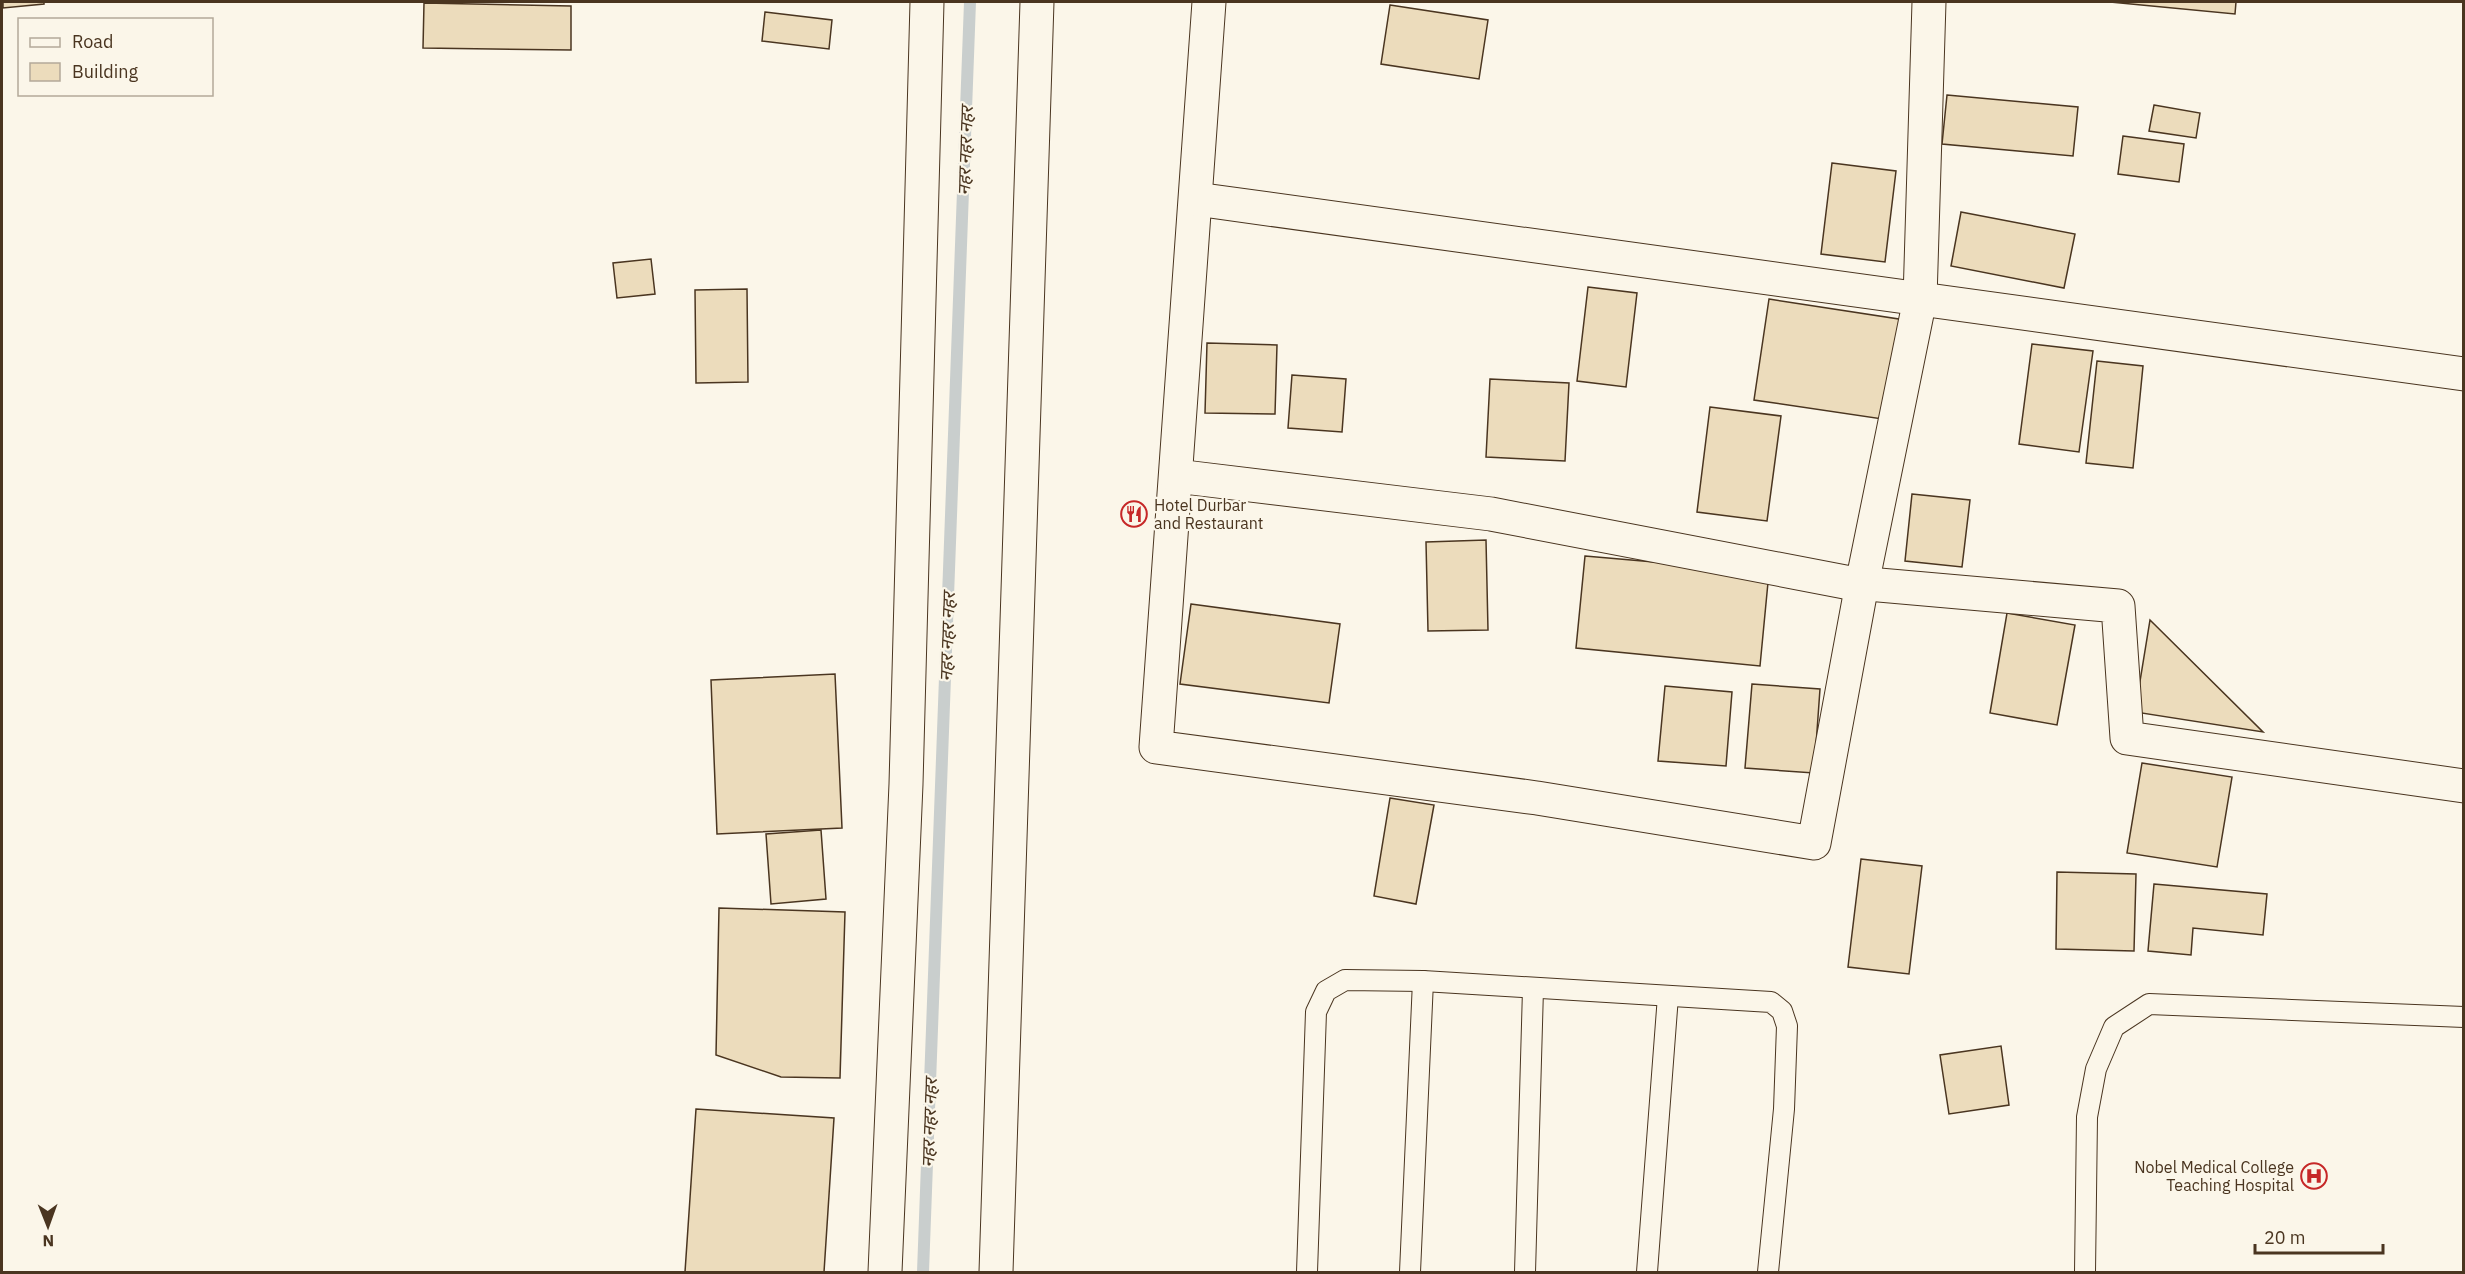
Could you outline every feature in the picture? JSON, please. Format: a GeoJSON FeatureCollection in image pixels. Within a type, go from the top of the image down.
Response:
{"type":"FeatureCollection","features":[{"type":"Feature","properties":{"kind":"street"},"geometry":{"type":"LineString","coordinates":[[885,1272],[906,784],[927,2]]}},
{"type":"Feature","properties":{"kind":"street"},"geometry":{"type":"LineString","coordinates":[[996,1272],[1036,2]]}},
{"type":"Feature","properties":{"kind":"street"},"geometry":{"type":"LineString","coordinates":[[1209,2],[1156,747],[1537,798],[1814,843],[1862,584],[1920,299],[1929,2]]}},
{"type":"Feature","properties":{"kind":"street"},"geometry":{"type":"LineString","coordinates":[[1196,199],[2463,374]]}},
{"type":"Feature","properties":{"kind":"street"},"geometry":{"type":"LineString","coordinates":[[1176,476],[1491,514],[1862,584],[2118,606],[2127,738],[2463,786]]}},
{"type":"Feature","properties":{"kind":"lane"},"geometry":{"type":"LineString","coordinates":[[1307,1272],[1316,1012],[1326,991],[1345,980],[1423,981],[1771,1002],[1782,1011],[1787,1026],[1785,1109],[1768,1272]]}},
{"type":"Feature","properties":{"kind":"lane"},"geometry":{"type":"LineString","coordinates":[[1410,1272],[1423,981]]}},
{"type":"Feature","properties":{"kind":"lane"},"geometry":{"type":"LineString","coordinates":[[1525,1272],[1533,989]]}},
{"type":"Feature","properties":{"kind":"lane"},"geometry":{"type":"LineString","coordinates":[[1647,1272],[1668,996]]}},
{"type":"Feature","properties":{"kind":"lane"},"geometry":{"type":"LineString","coordinates":[[2085,1272],[2087,1117],[2096,1069],[2114,1027],[2149,1004],[2463,1017]]}},
{"type":"Feature","properties":{"kind":"building"},"geometry":{"type":"Polygon","coordinates":[[[3,2],[44,2],[44,4],[3,8],[3,2]]]}},
{"type":"Feature","properties":{"kind":"building"},"geometry":{"type":"Polygon","coordinates":[[[2110,2],[2236,2],[2235,14],[2110,2]]]}},
{"type":"Feature","properties":{"kind":"building"},"geometry":{"type":"Polygon","coordinates":[[[424,3],[571,6],[571,50],[423,48],[424,3]]]}},
{"type":"Feature","properties":{"kind":"building"},"geometry":{"type":"Polygon","coordinates":[[[1390,5],[1488,20],[1479,79],[1381,64],[1390,5]]]}},
{"type":"Feature","properties":{"kind":"building"},"geometry":{"type":"Polygon","coordinates":[[[765,12],[832,20],[829,49],[762,41],[765,12]]]}},
{"type":"Feature","properties":{"kind":"building"},"geometry":{"type":"Polygon","coordinates":[[[1947,95],[2078,107],[2073,156],[1942,144],[1947,95]]]}},
{"type":"Feature","properties":{"kind":"building"},"geometry":{"type":"Polygon","coordinates":[[[2154,105],[2200,113],[2196,138],[2149,131],[2154,105]]]}},
{"type":"Feature","properties":{"kind":"building"},"geometry":{"type":"Polygon","coordinates":[[[2123,136],[2184,144],[2179,182],[2118,174],[2123,136]]]}},
{"type":"Feature","properties":{"kind":"building"},"geometry":{"type":"Polygon","coordinates":[[[1832,163],[1896,171],[1885,262],[1821,254],[1832,163]]]}},
{"type":"Feature","properties":{"kind":"building"},"geometry":{"type":"Polygon","coordinates":[[[1961,212],[2075,234],[2064,288],[1951,266],[1961,212]]]}},
{"type":"Feature","properties":{"kind":"building"},"geometry":{"type":"Polygon","coordinates":[[[651,259],[655,294],[617,298],[613,263],[651,259]]]}},
{"type":"Feature","properties":{"kind":"building"},"geometry":{"type":"Polygon","coordinates":[[[1588,287],[1637,293],[1626,387],[1577,381],[1588,287]]]}},
{"type":"Feature","properties":{"kind":"building"},"geometry":{"type":"Polygon","coordinates":[[[747,289],[748,382],[696,383],[695,290],[747,289]]]}},
{"type":"Feature","properties":{"kind":"building"},"geometry":{"type":"Polygon","coordinates":[[[1769,299],[1905,320],[1889,420],[1754,400],[1769,299]]]}},
{"type":"Feature","properties":{"kind":"building"},"geometry":{"type":"Polygon","coordinates":[[[1207,343],[1277,345],[1275,414],[1205,413],[1207,343]]]}},
{"type":"Feature","properties":{"kind":"building"},"geometry":{"type":"Polygon","coordinates":[[[2032,344],[2093,351],[2079,452],[2019,444],[2032,344]]]}},
{"type":"Feature","properties":{"kind":"building"},"geometry":{"type":"Polygon","coordinates":[[[2097,361],[2143,366],[2133,468],[2086,463],[2097,361]]]}},
{"type":"Feature","properties":{"kind":"building"},"geometry":{"type":"Polygon","coordinates":[[[1292,375],[1346,379],[1342,432],[1288,428],[1292,375]]]}},
{"type":"Feature","properties":{"kind":"building"},"geometry":{"type":"Polygon","coordinates":[[[1490,379],[1569,383],[1565,461],[1486,457],[1490,379]]]}},
{"type":"Feature","properties":{"kind":"building"},"geometry":{"type":"Polygon","coordinates":[[[1710,407],[1781,416],[1767,521],[1697,512],[1710,407]]]}},
{"type":"Feature","properties":{"kind":"building"},"geometry":{"type":"Polygon","coordinates":[[[1912,494],[1970,500],[1962,567],[1905,561],[1912,494]]]}},
{"type":"Feature","properties":{"kind":"building"},"geometry":{"type":"Polygon","coordinates":[[[1486,540],[1488,630],[1428,631],[1426,542],[1486,540]]]}},
{"type":"Feature","properties":{"kind":"building"},"geometry":{"type":"Polygon","coordinates":[[[1585,556],[1769,572],[1760,666],[1576,648],[1585,556]]]}},
{"type":"Feature","properties":{"kind":"building"},"geometry":{"type":"Polygon","coordinates":[[[1191,604],[1340,624],[1329,703],[1180,684],[1191,604]]]}},
{"type":"Feature","properties":{"kind":"building"},"geometry":{"type":"Polygon","coordinates":[[[2007,613],[2075,625],[2057,725],[1990,713],[2007,613]]]}},
{"type":"Feature","properties":{"kind":"building"},"geometry":{"type":"Polygon","coordinates":[[[2150,620],[2263,732],[2135,712],[2150,620]]]}},
{"type":"Feature","properties":{"kind":"building"},"geometry":{"type":"Polygon","coordinates":[[[835,674],[842,828],[717,834],[711,680],[835,674]]]}},
{"type":"Feature","properties":{"kind":"building"},"geometry":{"type":"Polygon","coordinates":[[[1752,684],[1820,689],[1814,773],[1745,768],[1752,684]]]}},
{"type":"Feature","properties":{"kind":"building"},"geometry":{"type":"Polygon","coordinates":[[[1665,686],[1732,692],[1726,766],[1658,761],[1665,686]]]}},
{"type":"Feature","properties":{"kind":"building"},"geometry":{"type":"Polygon","coordinates":[[[2142,763],[2232,777],[2217,867],[2127,853],[2142,763]]]}},
{"type":"Feature","properties":{"kind":"building"},"geometry":{"type":"Polygon","coordinates":[[[1390,798],[1434,805],[1416,904],[1374,896],[1390,798]]]}},
{"type":"Feature","properties":{"kind":"building"},"geometry":{"type":"Polygon","coordinates":[[[821,830],[826,899],[771,904],[766,834],[821,830]]]}},
{"type":"Feature","properties":{"kind":"building"},"geometry":{"type":"Polygon","coordinates":[[[1861,859],[1922,866],[1909,974],[1848,967],[1861,859]]]}},
{"type":"Feature","properties":{"kind":"building"},"geometry":{"type":"Polygon","coordinates":[[[2057,872],[2136,874],[2134,951],[2056,949],[2057,872]]]}},
{"type":"Feature","properties":{"kind":"building"},"geometry":{"type":"Polygon","coordinates":[[[2154,884],[2267,894],[2263,935],[2193,928],[2191,955],[2148,951],[2154,884]]]}},
{"type":"Feature","properties":{"kind":"building"},"geometry":{"type":"Polygon","coordinates":[[[719,908],[845,912],[840,1078],[781,1077],[716,1055],[719,908]]]}},
{"type":"Feature","properties":{"kind":"building"},"geometry":{"type":"Polygon","coordinates":[[[2001,1046],[2009,1105],[1949,1114],[1940,1055],[2001,1046]]]}},
{"type":"Feature","properties":{"kind":"building"},"geometry":{"type":"Polygon","coordinates":[[[696,1109],[834,1118],[824,1272],[685,1272],[696,1109]]]}},
{"type":"Feature","properties":{"kind":"waterway","name":"नहर नहर नहर"},"geometry":{"type":"LineString","coordinates":[[923,1272],[970,2]]}},
{"type":"Feature","properties":{"kind":"place","name":"Hotel Durbar and Restaurant"},"geometry":{"type":"Point","coordinates":[1134,514]}},
{"type":"Feature","properties":{"kind":"place","name":"Nobel Medical College Teaching Hospital"},"geometry":{"type":"Point","coordinates":[2314,1176]}}]}
